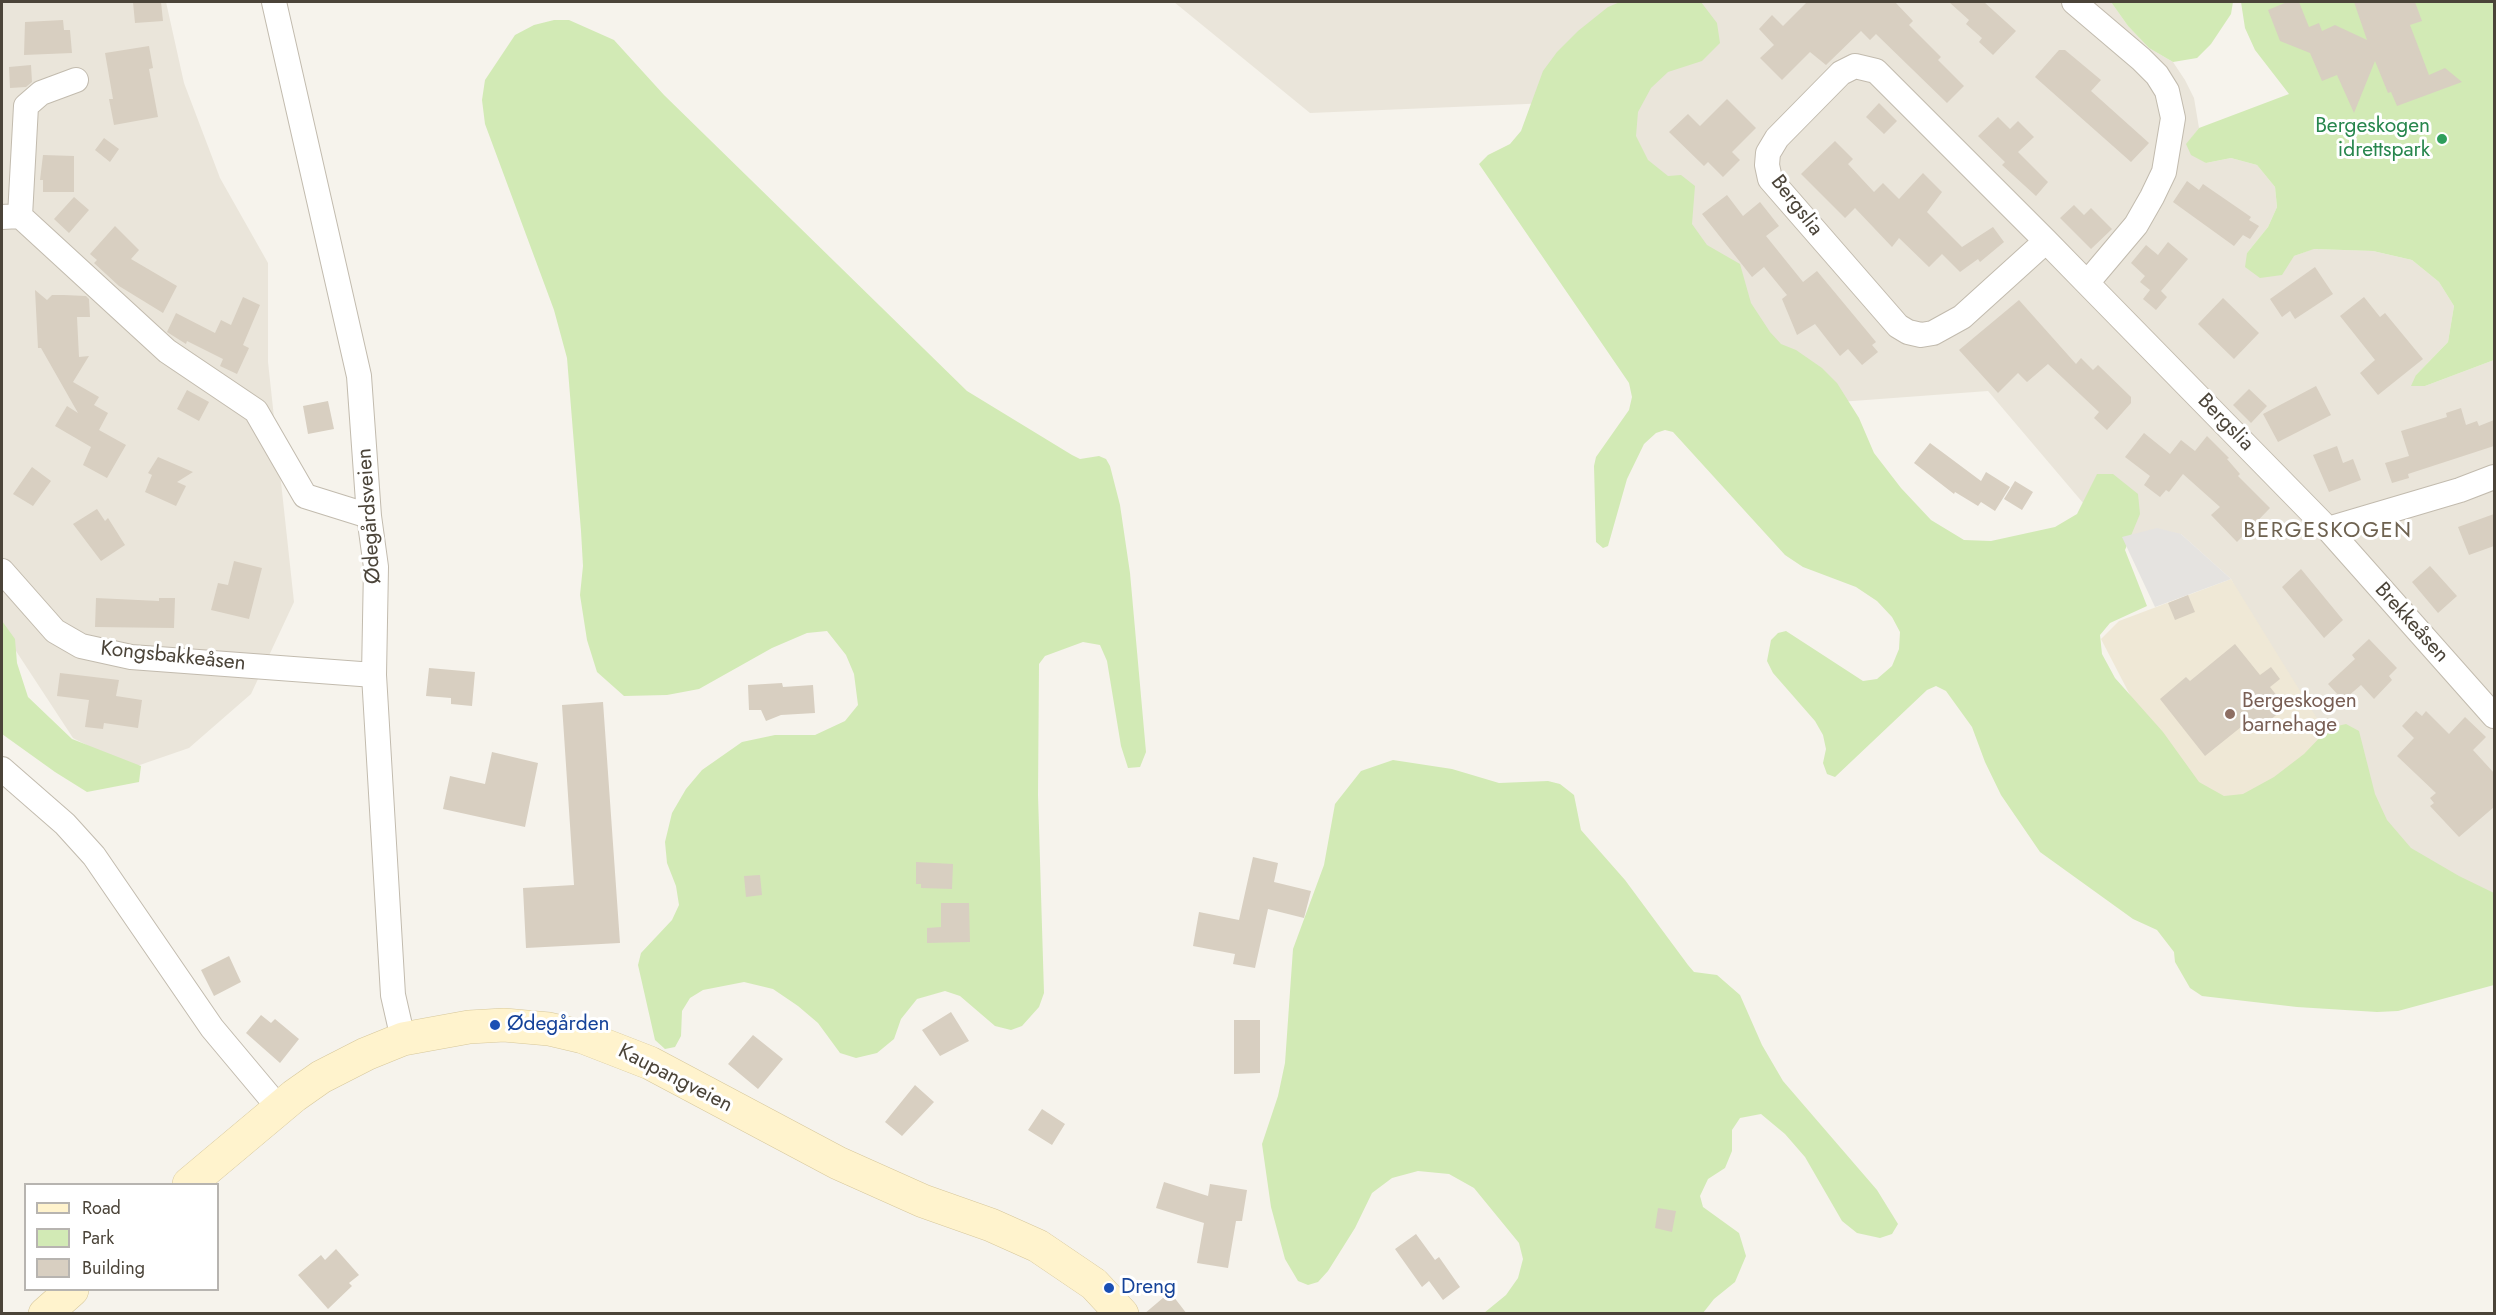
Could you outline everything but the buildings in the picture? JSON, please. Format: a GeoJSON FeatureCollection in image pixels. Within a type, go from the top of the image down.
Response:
{"type":"FeatureCollection","features":[{"type":"Feature","properties":{"kind":"main road","name":"Kaupangveien"},"geometry":{"type":"LineString","coordinates":[[191,1183],[279,1108],[321,1077],[344,1064],[403,1038],[469,1027],[504,1024],[549,1029],[615,1048],[666,1071],[790,1140],[838,1163],[923,1201],[991,1224],[1038,1246],[1094,1284],[1122,1314]]}},
{"type":"Feature","properties":{"kind":"main road"},"geometry":{"type":"LineString","coordinates":[[45,1314],[71,1291]]}},
{"type":"Feature","properties":{"kind":"street","name":"Ødegårdsveien"},"geometry":{"type":"LineString","coordinates":[[274,2],[359,376],[369,516],[376,567],[374,675],[393,995],[403,1038]]}},
{"type":"Feature","properties":{"kind":"street"},"geometry":{"type":"LineString","coordinates":[[2074,2],[2157,75],[2167,91],[2173,118],[2163,172],[2152,197],[2136,225],[2087,283]]}},
{"type":"Feature","properties":{"kind":"street","name":"Bergslia"},"geometry":{"type":"LineString","coordinates":[[2046,241],[1962,317],[1933,333],[1921,335],[1908,332],[1898,326],[1783,196],[1770,179],[1767,165],[1768,153],[1777,138],[1841,73],[1855,66],[1876,71],[2046,241],[2328,529]]}},
{"type":"Feature","properties":{"kind":"street"},"geometry":{"type":"LineString","coordinates":[[76,80],[40,93],[26,106],[11,217],[167,351],[256,411],[305,496],[369,516]]}},
{"type":"Feature","properties":{"kind":"street"},"geometry":{"type":"LineString","coordinates":[[2328,529],[2404,508],[2494,477]]}},
{"type":"Feature","properties":{"kind":"street","name":"Brekkeåsen"},"geometry":{"type":"LineString","coordinates":[[2328,529],[2494,716]]}},
{"type":"Feature","properties":{"kind":"street","name":"Kongsbakkeåsen"},"geometry":{"type":"LineString","coordinates":[[2,571],[55,631],[81,646],[131,657],[374,675]]}},
{"type":"Feature","properties":{"kind":"street"},"geometry":{"type":"LineString","coordinates":[[2,769],[65,824],[93,856],[212,1028],[279,1108]]}},
{"type":"Feature","properties":{"kind":"shaded area"},"geometry":{"type":"Polygon","coordinates":[[[2,2],[166,2],[184,83],[220,178],[268,263],[268,362],[294,602],[251,694],[189,748],[131,768],[73,738],[16,651],[2,634],[2,2]]]}},
{"type":"Feature","properties":{"kind":"shaded area"},"geometry":{"type":"Polygon","coordinates":[[[1174,2],[2111,2],[2128,26],[2149,48],[2173,62],[2185,80],[2194,98],[2199,128],[2187,144],[2206,163],[2231,158],[2257,165],[2275,187],[2277,207],[2268,227],[2247,253],[2294,256],[2313,249],[2373,251],[2412,260],[2439,282],[2454,306],[2448,342],[2416,375],[2425,386],[2494,360],[2494,933],[2382,905],[2231,579],[2181,534],[2122,537],[2106,530],[1988,391],[1785,406],[1574,102],[1310,113],[1174,2]]]}},
{"type":"Feature","properties":{"kind":"shaded area"},"geometry":{"type":"Polygon","coordinates":[[[2157,528],[2181,534],[2231,579],[2155,607],[2122,537],[2157,528]]]}},
{"type":"Feature","properties":{"kind":"shaded area"},"geometry":{"type":"Polygon","coordinates":[[[2231,579],[2334,746],[2203,836],[2101,639],[2119,621],[2231,579]]]}},
{"type":"Feature","properties":{"kind":"green space"},"geometry":{"type":"Polygon","coordinates":[[[1620,2],[1701,2],[1717,23],[1720,43],[1702,61],[1668,72],[1651,88],[1638,112],[1636,136],[1648,160],[1668,176],[1681,175],[1695,186],[1692,224],[1707,245],[1740,264],[1751,303],[1770,332],[1781,344],[1796,350],[1822,368],[1837,383],[1859,418],[1874,453],[1901,488],[1931,520],[1964,540],[1991,541],[2055,527],[2077,514],[2097,474],[2113,474],[2138,494],[2140,514],[2125,550],[2147,606],[2110,623],[2100,635],[2102,654],[2115,678],[2163,732],[2199,782],[2224,796],[2243,794],[2274,777],[2304,754],[2329,728],[2346,724],[2359,731],[2375,794],[2387,820],[2411,848],[2494,893],[2494,985],[2398,1011],[2377,1012],[2297,1007],[2202,996],[2190,988],[2175,962],[2174,952],[2157,930],[2133,919],[2040,852],[2001,795],[1972,727],[1946,691],[1936,686],[1927,690],[1835,777],[1827,774],[1823,763],[1826,749],[1823,735],[1815,721],[1773,673],[1767,661],[1771,640],[1778,633],[1786,631],[1863,681],[1877,679],[1892,666],[1899,649],[1900,632],[1892,617],[1877,601],[1856,587],[1803,567],[1785,555],[1673,432],[1665,430],[1656,433],[1644,444],[1627,479],[1608,546],[1603,548],[1596,542],[1594,466],[1596,457],[1629,410],[1632,397],[1629,383],[1479,164],[1488,155],[1510,144],[1521,131],[1543,71],[1557,52],[1578,31],[1608,7],[1620,2]]]}},
{"type":"Feature","properties":{"kind":"green space"},"geometry":{"type":"Polygon","coordinates":[[[2111,2],[2233,2],[2231,14],[2211,44],[2197,58],[2173,62],[2149,48],[2128,26],[2111,2]]]}},
{"type":"Feature","properties":{"kind":"green space"},"geometry":{"type":"Polygon","coordinates":[[[2241,2],[2494,2],[2494,360],[2425,386],[2411,386],[2416,375],[2448,342],[2454,306],[2439,282],[2412,260],[2373,251],[2314,249],[2294,256],[2282,275],[2260,278],[2245,267],[2247,253],[2268,227],[2277,207],[2275,187],[2257,165],[2231,158],[2206,163],[2191,155],[2186,144],[2199,128],[2289,94],[2255,50],[2245,28],[2241,2]]]}},
{"type":"Feature","properties":{"kind":"green space"},"geometry":{"type":"Polygon","coordinates":[[[554,20],[569,20],[614,40],[664,95],[967,391],[1072,455],[1080,459],[1099,456],[1106,459],[1110,466],[1120,505],[1130,573],[1146,752],[1140,767],[1128,768],[1121,746],[1107,661],[1100,645],[1083,642],[1045,656],[1039,664],[1038,795],[1044,993],[1039,1007],[1022,1026],[1011,1030],[995,1026],[960,996],[945,991],[917,999],[901,1019],[894,1039],[877,1053],[856,1058],[840,1053],[818,1023],[773,989],[744,982],[703,990],[690,998],[682,1011],[681,1036],[675,1047],[665,1049],[655,1040],[638,965],[641,953],[672,920],[679,905],[676,886],[667,863],[665,842],[672,813],[686,789],[702,770],[742,742],[775,735],[815,735],[845,721],[858,705],[854,674],[846,655],[827,631],[807,633],[772,648],[699,689],[667,695],[624,696],[597,672],[587,640],[580,595],[583,566],[567,358],[554,310],[485,124],[482,100],[485,80],[515,35],[534,25],[554,20]]]}},
{"type":"Feature","properties":{"kind":"green space"},"geometry":{"type":"Polygon","coordinates":[[[2,621],[15,639],[17,663],[28,697],[72,739],[141,766],[139,782],[87,792],[2,734],[2,621]]]}},
{"type":"Feature","properties":{"kind":"green space"},"geometry":{"type":"Polygon","coordinates":[[[1393,760],[1452,769],[1499,783],[1548,781],[1560,784],[1574,795],[1581,830],[1625,880],[1688,965],[1694,972],[1717,975],[1740,995],[1762,1045],[1783,1081],[1877,1190],[1898,1224],[1892,1234],[1880,1238],[1857,1233],[1842,1221],[1805,1157],[1785,1134],[1761,1114],[1740,1118],[1732,1130],[1732,1151],[1725,1168],[1708,1179],[1700,1196],[1703,1207],[1739,1233],[1746,1256],[1735,1282],[1714,1299],[1703,1313],[1484,1313],[1506,1295],[1518,1278],[1523,1259],[1519,1243],[1474,1188],[1449,1174],[1418,1171],[1392,1178],[1372,1193],[1355,1228],[1328,1271],[1318,1282],[1308,1285],[1298,1281],[1285,1259],[1271,1207],[1262,1144],[1278,1096],[1285,1063],[1293,949],[1324,865],[1335,804],[1361,771],[1393,760]]]}},
{"type":"Feature","properties":{"kind":"place","name":"Bergeskogen idrettspark"},"geometry":{"type":"Point","coordinates":[2442,139]}},
{"type":"Feature","properties":{"kind":"place","name":"Bergeskogen barnehage"},"geometry":{"type":"Point","coordinates":[2230,714]}},
{"type":"Feature","properties":{"kind":"place","name":"Ødegården"},"geometry":{"type":"Point","coordinates":[495,1025]}},
{"type":"Feature","properties":{"kind":"place","name":"Dreng"},"geometry":{"type":"Point","coordinates":[1109,1288]}},
{"type":"Feature","properties":{"kind":"district","name":"BERGESKOGEN"},"geometry":{"type":"Point","coordinates":[2328,532]}}]}
